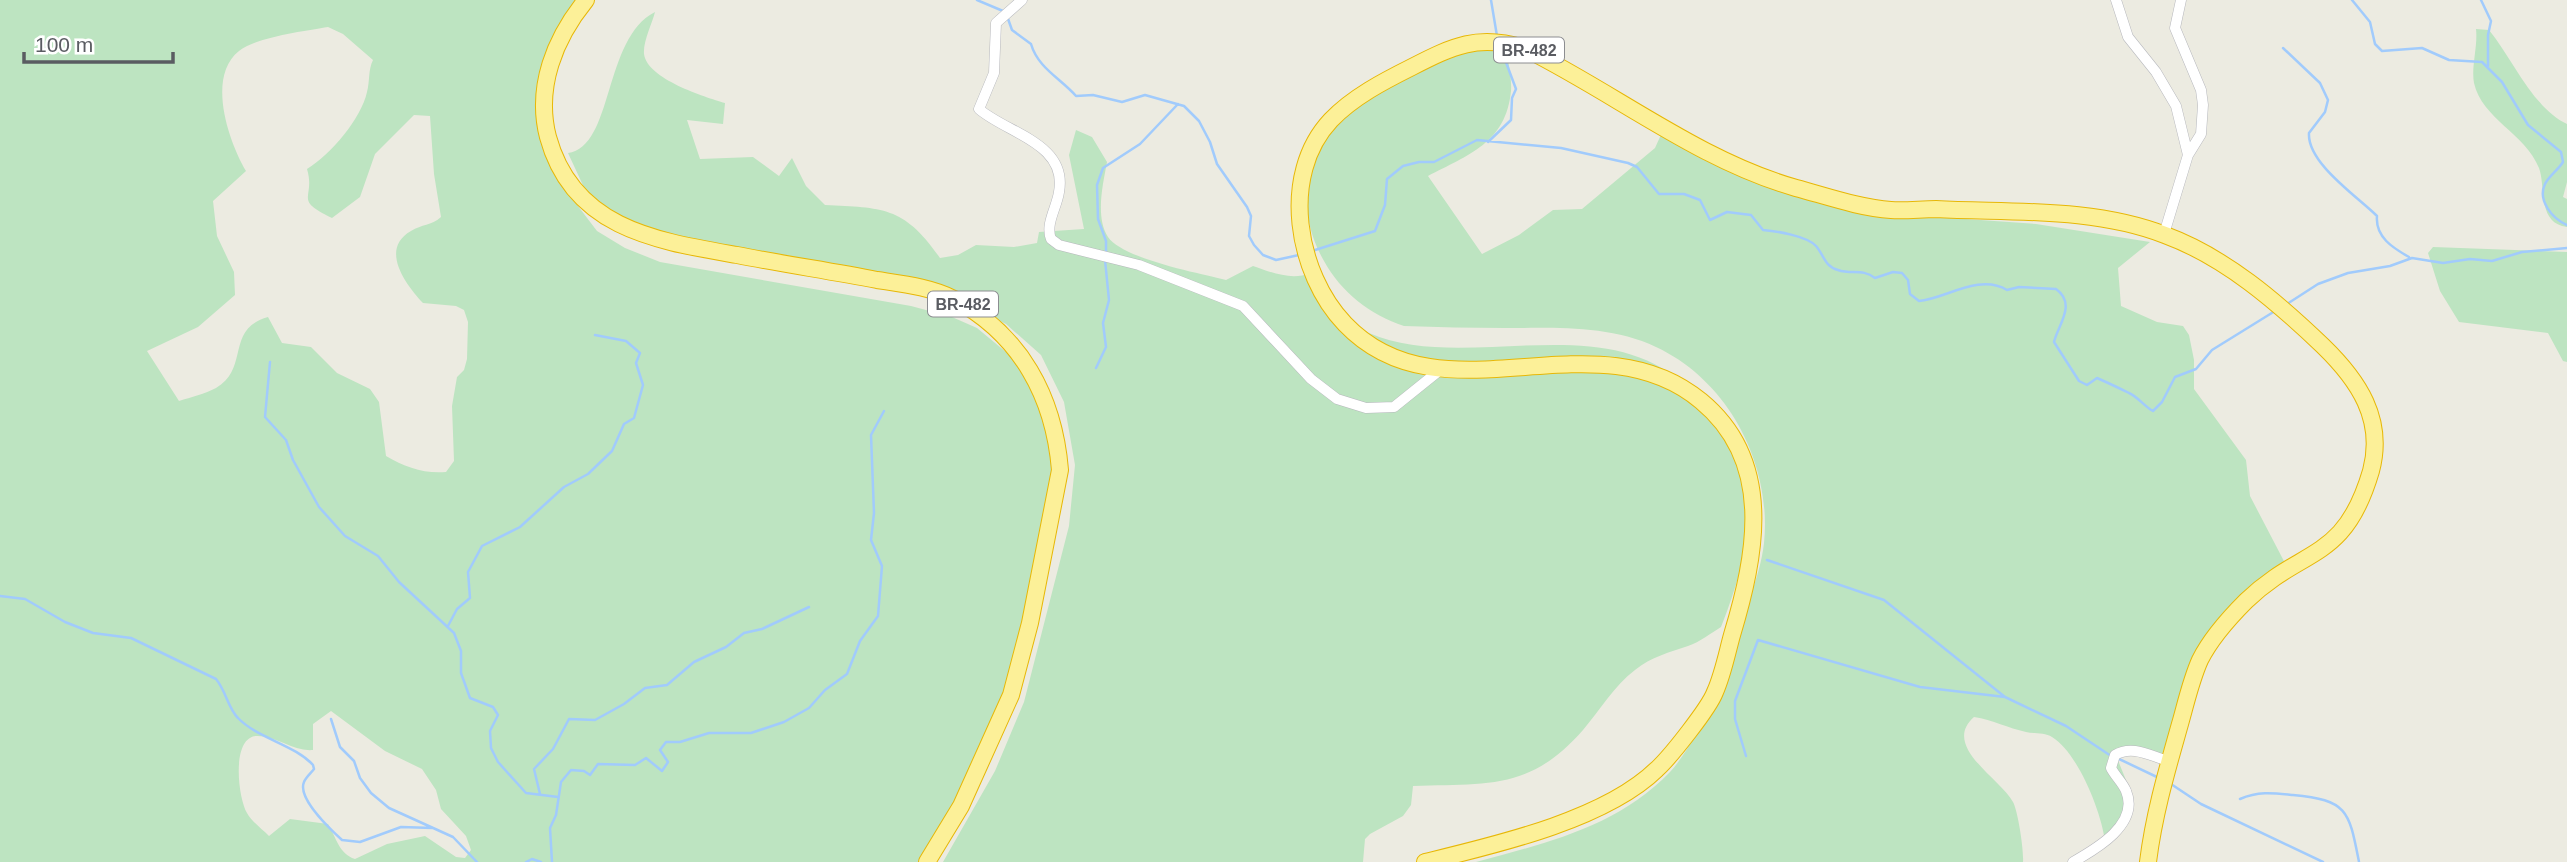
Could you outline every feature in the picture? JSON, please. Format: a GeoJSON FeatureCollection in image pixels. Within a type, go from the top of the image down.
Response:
{"type":"FeatureCollection","features":[{"type":"Feature","properties":{"kind":"highway","name":"BR-482"},"geometry":{"type":"LineString","coordinates":[[586,0],[557,44],[546,82],[544,114],[558,164],[587,203],[622,227],[667,242],[939,292],[995,327],[1021,355],[1042,391],[1058,445],[1060,470],[1053,517],[1027,636],[1014,685],[997,731],[961,806],[927,862]]}},
{"type":"Feature","properties":{"kind":"highway","name":"BR-482"},"geometry":{"type":"LineString","coordinates":[[1425,862],[1498,843],[1580,816],[1657,769],[1715,695],[1749,578],[1755,505],[1744,461],[1728,431],[1703,402],[1672,380],[1623,365],[1440,369],[1404,364],[1368,345],[1336,314],[1306,258],[1300,223],[1301,202],[1311,154],[1330,121],[1393,76],[1450,48],[1475,42],[1497,41],[1524,48],[1736,166],[1795,187],[1889,210],[2024,212],[2089,217],[2164,234],[2227,266],[2303,327],[2334,356],[2358,385],[2372,417],[2375,454],[2362,498],[2343,531],[2332,543],[2259,590],[2212,641],[2192,681],[2154,814],[2148,862]]}},
{"type":"Feature","properties":{"kind":"street"},"geometry":{"type":"LineString","coordinates":[[1022,0],[996,23],[994,73],[979,109],[989,118],[1034,140],[1056,163],[1061,184],[1049,224],[1051,239],[1059,246],[1139,265],[1243,306],[1311,379],[1337,399],[1366,408],[1394,407],[1440,369]]}},
{"type":"Feature","properties":{"kind":"street"},"geometry":{"type":"LineString","coordinates":[[2116,0],[2128,37],[2156,72],[2176,106],[2188,155]]}},
{"type":"Feature","properties":{"kind":"street"},"geometry":{"type":"LineString","coordinates":[[2164,234],[2188,155],[2201,134],[2201,90],[2175,28],[2181,0]]}},
{"type":"Feature","properties":{"kind":"street"},"geometry":{"type":"LineString","coordinates":[[2073,862],[2108,840],[2124,822],[2127,793],[2111,768],[2115,755],[2128,750],[2138,751],[2169,761]]}},
{"type":"Feature","properties":{"kind":"green space"},"geometry":{"type":"Polygon","coordinates":[[[0,0],[584,0],[545,88],[565,189],[597,231],[625,248],[660,262],[911,306],[952,317],[977,328],[1012,357],[1044,404],[1058,470],[1011,690],[948,818],[918,862],[0,862],[0,0]],[[328,27],[257,42],[239,51],[229,62],[222,93],[224,110],[233,144],[246,171],[213,201],[217,236],[234,272],[235,295],[198,327],[147,351],[179,401],[212,390],[226,380],[247,330],[268,317],[282,343],[311,347],[337,373],[370,389],[379,402],[386,456],[415,469],[446,472],[454,461],[452,406],[457,377],[464,370],[467,359],[468,322],[464,310],[456,306],[423,303],[403,277],[396,257],[397,247],[411,231],[441,217],[434,174],[430,116],[414,115],[375,154],[360,197],[332,218],[312,207],[308,198],[307,169],[335,145],[352,124],[364,102],[373,60],[343,34],[328,27]],[[331,711],[313,724],[313,750],[299,749],[263,736],[248,739],[240,757],[239,783],[244,805],[251,819],[269,836],[290,819],[328,824],[345,853],[355,859],[387,844],[425,836],[456,857],[465,858],[471,850],[466,836],[441,809],[436,790],[422,769],[385,751],[331,711]]]}},
{"type":"Feature","properties":{"kind":"green space"},"geometry":{"type":"Polygon","coordinates":[[[655,12],[644,49],[648,63],[678,86],[725,103],[723,124],[687,120],[700,159],[753,157],[779,176],[792,158],[806,186],[825,205],[862,207],[891,213],[915,228],[940,258],[958,255],[976,245],[1014,247],[1037,243],[1039,232],[1084,229],[1069,155],[1076,130],[1092,137],[1107,162],[1101,210],[1104,229],[1116,245],[1129,252],[1226,280],[1253,266],[1289,276],[1310,273],[1351,322],[1369,333],[1406,344],[1446,348],[1572,345],[1612,350],[1650,362],[1692,393],[1731,450],[1741,475],[1747,525],[1744,550],[1731,601],[1721,627],[1697,642],[1641,665],[1627,676],[1563,750],[1525,774],[1485,783],[1413,786],[1411,805],[1403,816],[1365,839],[1363,862],[943,862],[995,771],[1024,702],[1069,526],[1075,465],[1064,402],[1041,355],[1006,324],[964,303],[655,243],[587,194],[568,153],[583,146],[594,132],[626,44],[638,25],[655,12]]]}},
{"type":"Feature","properties":{"kind":"green space"},"geometry":{"type":"Polygon","coordinates":[[[2476,29],[2489,30],[2534,95],[2567,124],[2567,182],[2563,197],[2567,199],[2567,227],[2557,224],[2547,212],[2539,168],[2533,156],[2494,116],[2479,96],[2473,77],[2476,29]]]}},
{"type":"Feature","properties":{"kind":"green space"},"geometry":{"type":"Polygon","coordinates":[[[1469,47],[1506,47],[1511,91],[1502,123],[1483,145],[1471,154],[1428,176],[1482,254],[1519,235],[1553,210],[1582,209],[1655,148],[1664,128],[1740,166],[1908,215],[2036,224],[2150,242],[2118,268],[2121,306],[2157,322],[2183,326],[2189,335],[2194,360],[2194,389],[2246,460],[2250,496],[2286,565],[2192,663],[2162,755],[2137,748],[2117,758],[2130,790],[2131,805],[2105,841],[2099,814],[2087,784],[2062,745],[2046,734],[2026,732],[1974,717],[1966,728],[1964,739],[1976,761],[2013,802],[2023,849],[2023,862],[1476,862],[1554,840],[1604,820],[1649,791],[1670,772],[1690,745],[1713,697],[1755,583],[1764,543],[1765,514],[1761,484],[1753,456],[1724,403],[1705,381],[1682,362],[1638,340],[1601,331],[1404,326],[1380,316],[1358,301],[1339,283],[1324,261],[1314,241],[1309,220],[1308,179],[1323,141],[1335,123],[1363,98],[1449,52],[1469,47]]]}},
{"type":"Feature","properties":{"kind":"green space"},"geometry":{"type":"Polygon","coordinates":[[[2433,247],[2567,252],[2567,362],[2563,361],[2548,333],[2459,322],[2440,291],[2428,253],[2433,247]]]}},
{"type":"Feature","properties":{"kind":"waterway"},"geometry":{"type":"LineString","coordinates":[[977,0],[1003,11]]}},
{"type":"Feature","properties":{"kind":"waterway"},"geometry":{"type":"LineString","coordinates":[[1491,0],[1497,36]]}},
{"type":"Feature","properties":{"kind":"waterway"},"geometry":{"type":"LineString","coordinates":[[2352,0],[2370,22],[2375,44],[2382,51],[2422,48],[2449,60],[2482,62],[2502,82],[2528,125],[2561,152],[2563,162],[2545,184],[2543,197],[2552,214],[2567,225]]}},
{"type":"Feature","properties":{"kind":"waterway"},"geometry":{"type":"LineString","coordinates":[[2481,0],[2491,21],[2488,66]]}},
{"type":"Feature","properties":{"kind":"waterway"},"geometry":{"type":"LineString","coordinates":[[1007,16],[1012,30],[1031,44],[1044,66],[1076,96],[1093,95],[1122,102],[1145,95],[1184,106],[1199,121],[1217,164],[1247,207],[1251,216],[1249,236],[1254,245],[1263,255],[1276,260],[1299,255]]}},
{"type":"Feature","properties":{"kind":"waterway"},"geometry":{"type":"LineString","coordinates":[[2283,48],[2320,83],[2328,100],[2325,112],[2309,133],[2316,156],[2335,179],[2377,216],[2379,230],[2386,241],[2409,257]]}},
{"type":"Feature","properties":{"kind":"waterway"},"geometry":{"type":"LineString","coordinates":[[1488,142],[1511,120],[1512,98],[1516,89],[1501,49]]}},
{"type":"Feature","properties":{"kind":"waterway"},"geometry":{"type":"LineString","coordinates":[[1106,254],[1106,241],[1098,219],[1097,185],[1103,168],[1140,144],[1178,104]]}},
{"type":"Feature","properties":{"kind":"waterway"},"geometry":{"type":"LineString","coordinates":[[1312,251],[1375,231],[1385,205],[1387,179],[1403,166],[1434,162],[1477,140],[1561,148],[1628,163],[1637,167],[1659,194],[1684,194],[1700,200],[1710,220],[1727,212],[1751,215],[1763,230],[1812,242],[1827,263],[1838,270],[1866,273],[1875,278],[1893,272],[1902,273],[1908,280],[1910,294],[1919,301],[1985,284],[2007,290],[2019,287],[2056,289],[2062,295],[2066,308],[2054,342],[2079,381],[2087,385],[2097,378],[2132,395],[2153,411],[2162,402],[2175,377],[2196,369],[2212,350],[2275,311]]}},
{"type":"Feature","properties":{"kind":"waterway"},"geometry":{"type":"LineString","coordinates":[[2287,304],[2318,284],[2348,273],[2390,266],[2412,258],[2443,263],[2470,259],[2492,261],[2522,252],[2567,248]]}},
{"type":"Feature","properties":{"kind":"waterway"},"geometry":{"type":"LineString","coordinates":[[1096,368],[1106,347],[1103,323],[1109,300],[1105,260]]}},
{"type":"Feature","properties":{"kind":"waterway"},"geometry":{"type":"LineString","coordinates":[[448,626],[457,609],[470,598],[468,572],[482,546],[520,527],[564,487],[588,474],[612,451],[624,424],[634,418],[643,385],[636,363],[640,353],[626,341],[595,335]]}},
{"type":"Feature","properties":{"kind":"waterway"},"geometry":{"type":"LineString","coordinates":[[270,362],[265,417],[286,440],[293,460],[319,507],[345,536],[378,556],[399,582],[454,633],[461,651],[461,673],[470,698],[493,707],[498,715],[490,731],[491,748],[498,762],[526,793],[558,797]]}},
{"type":"Feature","properties":{"kind":"waterway"},"geometry":{"type":"LineString","coordinates":[[552,862],[550,828],[556,815],[561,782],[571,770],[584,771],[590,775],[598,764],[635,765],[646,758],[662,771],[668,762],[660,750],[666,742],[680,742],[709,733],[751,733],[784,722],[809,708],[825,690],[847,674],[860,641],[878,616],[882,566],[871,540],[874,513],[871,435],[884,411]]}},
{"type":"Feature","properties":{"kind":"waterway"},"geometry":{"type":"LineString","coordinates":[[1767,560],[1884,600],[2005,697],[2066,726],[2111,756]]}},
{"type":"Feature","properties":{"kind":"waterway"},"geometry":{"type":"LineString","coordinates":[[0,596],[25,599],[65,622],[93,633],[131,638],[216,679],[238,718],[313,765],[314,769],[304,782],[305,796],[316,813],[342,840],[360,842],[401,827],[433,828]]}},
{"type":"Feature","properties":{"kind":"waterway"},"geometry":{"type":"LineString","coordinates":[[540,794],[534,769],[553,749],[569,719],[595,720],[624,704],[645,688],[667,685],[694,662],[726,647],[744,633],[762,629],[809,607]]}},
{"type":"Feature","properties":{"kind":"waterway"},"geometry":{"type":"LineString","coordinates":[[1746,756],[1735,719],[1735,701],[1758,640],[1920,687],[2005,697]]}},
{"type":"Feature","properties":{"kind":"waterway"},"geometry":{"type":"LineString","coordinates":[[331,719],[340,747],[354,761],[360,778],[371,793],[389,808],[453,837],[477,862]]}},
{"type":"Feature","properties":{"kind":"waterway"},"geometry":{"type":"LineString","coordinates":[[2117,758],[2159,778]]}},
{"type":"Feature","properties":{"kind":"waterway"},"geometry":{"type":"LineString","coordinates":[[2171,784],[2201,804],[2323,862]]}},
{"type":"Feature","properties":{"kind":"waterway"},"geometry":{"type":"LineString","coordinates":[[2240,799],[2260,794],[2279,794],[2311,797],[2335,805],[2343,811],[2348,820],[2359,862]]}},
{"type":"Feature","properties":{"kind":"waterway"},"geometry":{"type":"LineString","coordinates":[[526,862],[532,859],[541,862]]}}]}
